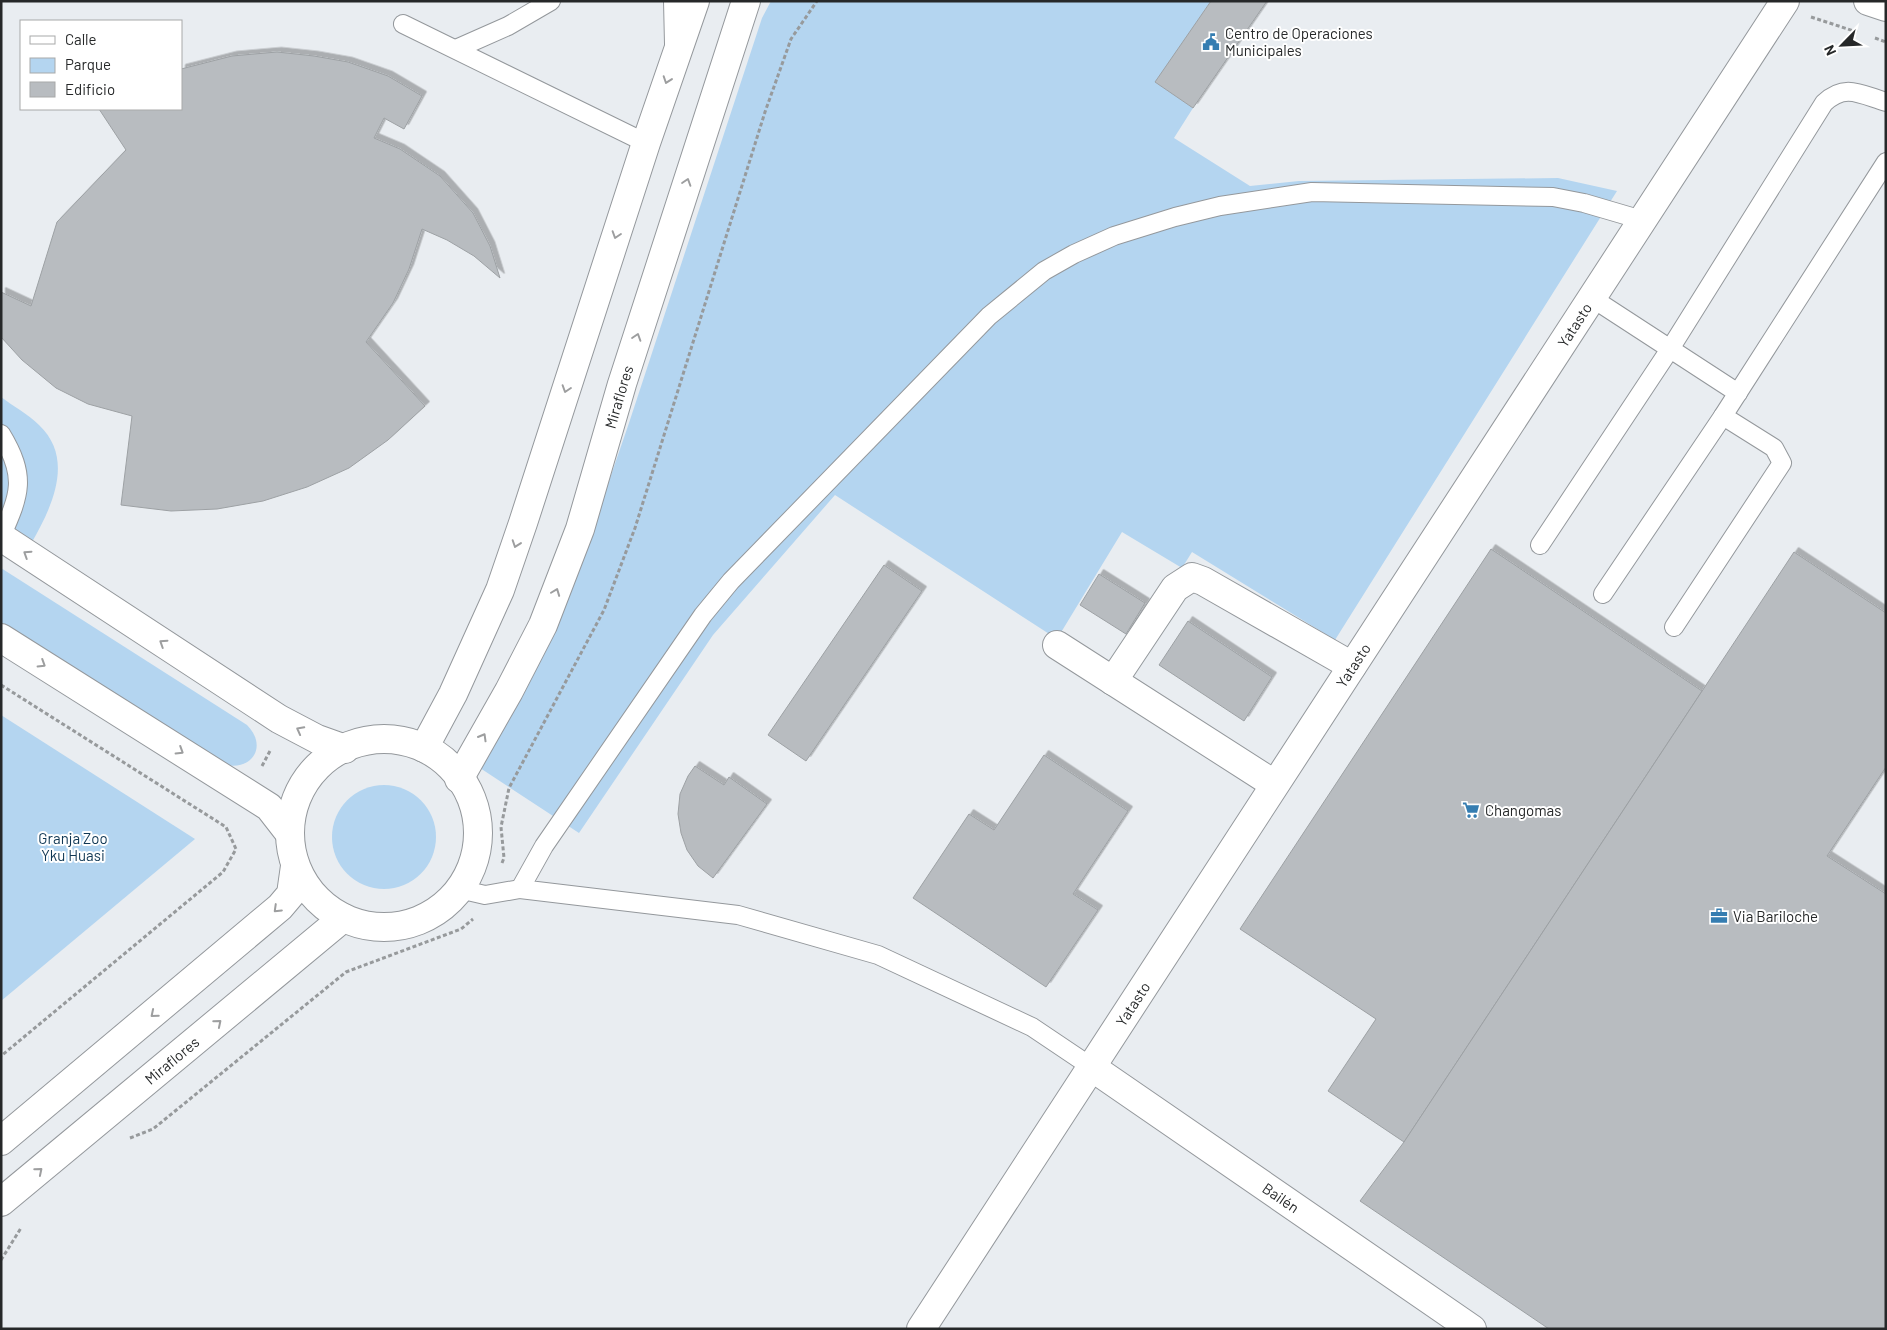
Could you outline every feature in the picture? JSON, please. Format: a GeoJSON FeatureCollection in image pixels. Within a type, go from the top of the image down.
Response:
{"type":"FeatureCollection","features":[{"type":"Feature","properties":{"kind":"street"},"geometry":{"type":"LineString","coordinates":[[678,1],[679,44]]}},
{"type":"Feature","properties":{"kind":"street"},"geometry":{"type":"LineString","coordinates":[[424,748],[453,694],[500,590],[694,1]]}},
{"type":"Feature","properties":{"kind":"street","name":"Miraflores"},"geometry":{"type":"LineString","coordinates":[[459,779],[509,691],[542,625],[580,529],[622,384],[746,1]]}},
{"type":"Feature","properties":{"kind":"street"},"geometry":{"type":"LineString","coordinates":[[1868,1],[1886,7]]}},
{"type":"Feature","properties":{"kind":"street","name":"Yatasto"},"geometry":{"type":"LineString","coordinates":[[921,1329],[1090,1066],[1783,4]]}},
{"type":"Feature","properties":{"kind":"street"},"geometry":{"type":"LineString","coordinates":[[1,537],[279,719],[317,739],[345,748]]}},
{"type":"Feature","properties":{"kind":"street"},"geometry":{"type":"LineString","coordinates":[[1113,681],[1175,588],[1192,577],[1203,581],[1352,666]]}},
{"type":"Feature","properties":{"kind":"street"},"geometry":{"type":"LineString","coordinates":[[1,638],[269,807],[290,834]]}},
{"type":"Feature","properties":{"kind":"street"},"geometry":{"type":"LineString","coordinates":[[1056,645],[1274,784]]}},
{"type":"Feature","properties":{"kind":"street"},"geometry":{"type":"LineString","coordinates":[[1,1141],[280,907],[291,894],[295,866],[290,834],[295,803],[310,775],[326,757],[362,742],[394,740],[424,748],[450,766],[468,792],[477,823],[476,854],[464,884],[443,907],[415,923],[391,927],[367,926],[343,918],[323,905],[307,887],[295,866]]}},
{"type":"Feature","properties":{"kind":"street","name":"Miraflores"},"geometry":{"type":"LineString","coordinates":[[1,1202],[343,918]]}},
{"type":"Feature","properties":{"kind":"street","name":"Bailén"},"geometry":{"type":"LineString","coordinates":[[1090,1066],[1472,1329]]}},
{"type":"Feature","properties":{"kind":"lane"},"geometry":{"type":"LineString","coordinates":[[456,50],[508,26],[551,1]]}},
{"type":"Feature","properties":{"kind":"lane"},"geometry":{"type":"LineString","coordinates":[[403,24],[646,143]]}},
{"type":"Feature","properties":{"kind":"lane"},"geometry":{"type":"LineString","coordinates":[[1540,545],[1670,349],[1824,103],[1834,94],[1850,91],[1886,102]]}},
{"type":"Feature","properties":{"kind":"lane"},"geometry":{"type":"LineString","coordinates":[[1602,594],[1723,416],[1886,162]]}},
{"type":"Feature","properties":{"kind":"lane"},"geometry":{"type":"LineString","coordinates":[[520,889],[544,846],[703,615],[731,581],[988,316],[1044,271],[1074,254],[1114,236],[1175,217],[1220,206],[1312,192],[1553,196],[1642,220]]}},
{"type":"Feature","properties":{"kind":"lane"},"geometry":{"type":"LineString","coordinates":[[1592,298],[1738,392]]}},
{"type":"Feature","properties":{"kind":"lane"},"geometry":{"type":"LineString","coordinates":[[1674,627],[1782,463],[1774,448],[1723,416]]}},
{"type":"Feature","properties":{"kind":"lane"},"geometry":{"type":"LineString","coordinates":[[1,434],[13,453],[20,482],[16,503],[1,537]]}},
{"type":"Feature","properties":{"kind":"lane"},"geometry":{"type":"LineString","coordinates":[[459,889],[485,895],[520,889],[738,915],[878,955],[1032,1027],[1090,1066]]}},
{"type":"Feature","properties":{"kind":"path"},"geometry":{"type":"LineString","coordinates":[[1783,4],[1860,33]]}},
{"type":"Feature","properties":{"kind":"path"},"geometry":{"type":"LineString","coordinates":[[1868,36],[1886,42]]}},
{"type":"Feature","properties":{"kind":"path"},"geometry":{"type":"LineString","coordinates":[[1,685],[226,827],[236,849],[223,872],[1,1056]]}},
{"type":"Feature","properties":{"kind":"green space"},"geometry":{"type":"Polygon","coordinates":[[[771,1],[1211,1],[1156,82],[1193,108],[1174,138],[1250,186],[1299,181],[1558,178],[1617,191],[1335,640],[1192,552],[1182,568],[1122,532],[1057,639],[835,495],[713,635],[579,833],[480,768],[579,568],[629,423],[762,18],[771,1]]]}},
{"type":"Feature","properties":{"kind":"green space"},"geometry":{"type":"Polygon","coordinates":[[[1,397],[39,425],[50,438],[56,453],[58,468],[52,499],[47,514],[32,542],[1,522],[1,397]]]}},
{"type":"Feature","properties":{"kind":"green space"},"geometry":{"type":"Polygon","coordinates":[[[1,568],[247,725],[253,733],[257,748],[250,760],[236,766],[226,765],[1,622],[1,568]]]}},
{"type":"Feature","properties":{"kind":"green space","name":"Granja Zoo Yku Huasi"},"geometry":{"type":"Polygon","coordinates":[[[1,715],[195,839],[1,1001],[1,715]]]}},
{"type":"Feature","properties":{"kind":"green space"},"geometry":{"type":"Polygon","coordinates":[[[384,785],[404,789],[421,800],[432,817],[436,837],[432,857],[421,874],[404,885],[384,889],[364,885],[347,874],[336,857],[332,837],[336,817],[347,800],[364,789],[384,785]]]}},
{"type":"Feature","properties":{"kind":"building","name":"Centro de Operaciones Municipales"},"geometry":{"type":"Polygon","coordinates":[[[1211,1],[1267,1],[1193,108],[1155,82],[1211,1]]]}},
{"type":"Feature","properties":{"kind":"building"},"geometry":{"type":"Polygon","coordinates":[[[277,52],[348,62],[388,76],[422,96],[404,129],[384,118],[374,138],[400,149],[440,176],[473,213],[490,246],[500,278],[474,256],[447,240],[422,229],[409,269],[393,303],[366,342],[425,406],[388,440],[349,468],[307,487],[263,501],[217,509],[171,511],[121,505],[132,416],[88,404],[56,388],[22,360],[1,337],[1,292],[31,306],[57,222],[126,150],[100,110],[182,110],[182,69],[232,56],[277,52]]]}},
{"type":"Feature","properties":{"kind":"building","name":"Changomas"},"geometry":{"type":"Polygon","coordinates":[[[1491,549],[1702,691],[1404,1142],[1328,1091],[1376,1019],[1240,929],[1491,549]]]}},
{"type":"Feature","properties":{"kind":"building","name":"Via Bariloche"},"geometry":{"type":"Polygon","coordinates":[[[1794,552],[1886,613],[1886,767],[1827,856],[1886,894],[1886,1329],[1549,1329],[1360,1201],[1404,1142],[1794,552]]]}},
{"type":"Feature","properties":{"kind":"building"},"geometry":{"type":"Polygon","coordinates":[[[884,565],[922,591],[806,761],[768,735],[884,565]]]}},
{"type":"Feature","properties":{"kind":"building"},"geometry":{"type":"Polygon","coordinates":[[[1099,574],[1145,603],[1126,634],[1080,605],[1099,574]]]}},
{"type":"Feature","properties":{"kind":"building"},"geometry":{"type":"Polygon","coordinates":[[[1188,621],[1272,677],[1244,721],[1159,665],[1188,621]]]}},
{"type":"Feature","properties":{"kind":"building"},"geometry":{"type":"Polygon","coordinates":[[[1044,755],[1128,811],[1073,894],[1098,910],[1046,987],[913,898],[969,814],[994,830],[1044,755]]]}},
{"type":"Feature","properties":{"kind":"building"},"geometry":{"type":"Polygon","coordinates":[[[695,766],[724,785],[729,777],[767,804],[713,878],[698,866],[687,850],[681,833],[678,814],[680,794],[695,766]]]}},
{"type":"Feature","properties":{"kind":"place","name":"Centro de Operaciones Municipales"},"geometry":{"type":"Point","coordinates":[1211,42]}},
{"type":"Feature","properties":{"kind":"place","name":"Changomas"},"geometry":{"type":"Point","coordinates":[1471,810]}},
{"type":"Feature","properties":{"kind":"place","name":"Via Bariloche"},"geometry":{"type":"Point","coordinates":[1719,916]}}]}
